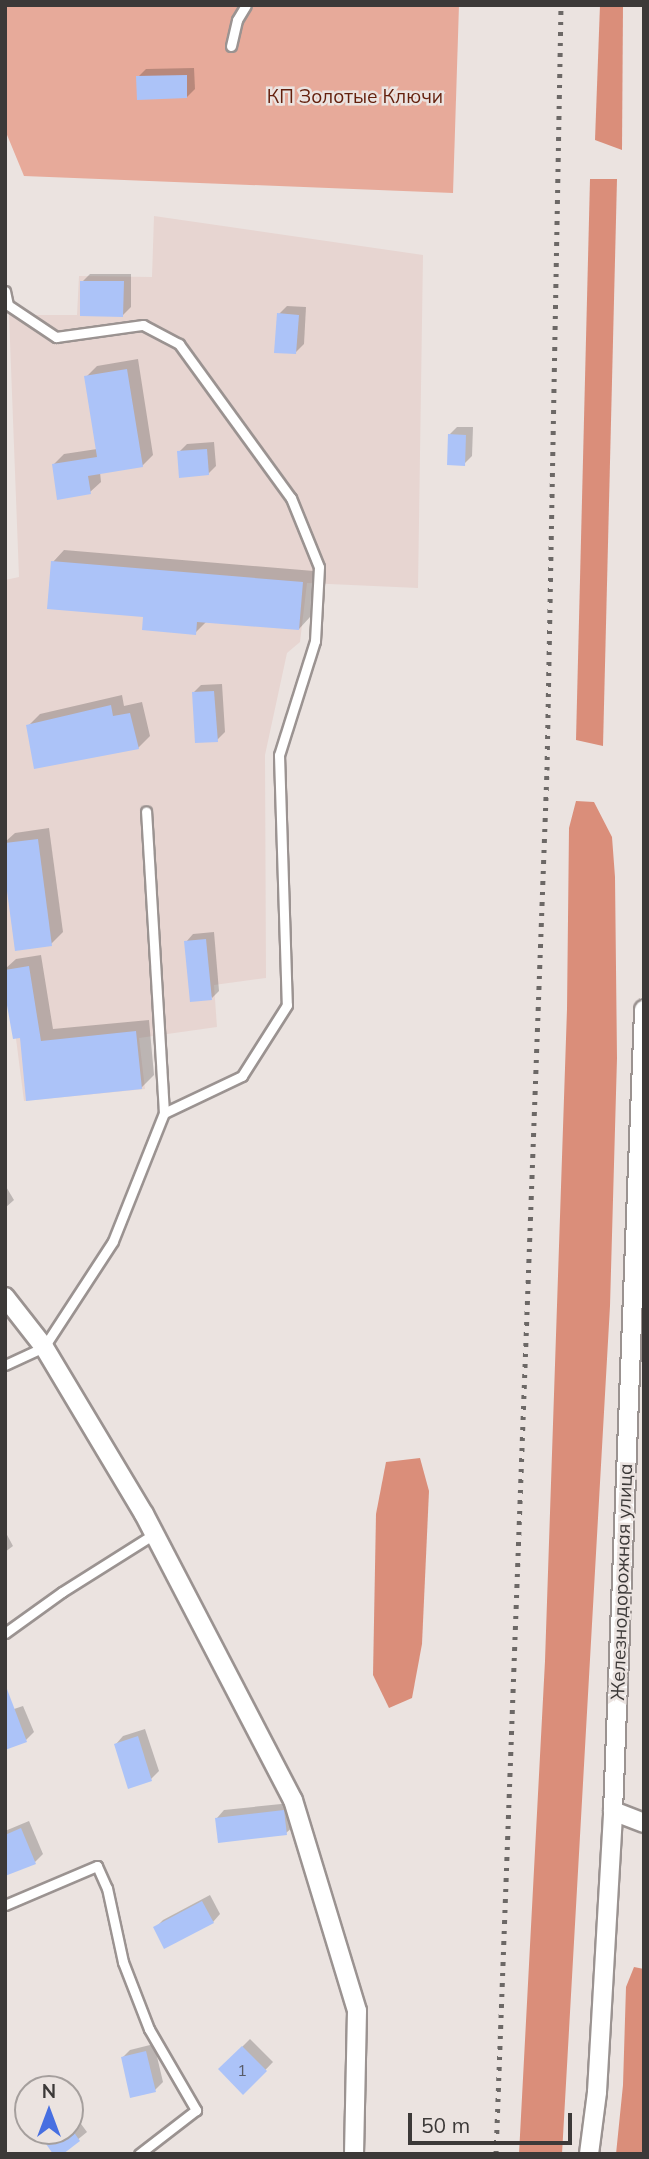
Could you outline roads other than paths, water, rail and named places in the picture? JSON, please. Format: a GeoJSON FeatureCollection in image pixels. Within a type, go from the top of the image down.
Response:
{"type":"FeatureCollection","features":[{"type":"Feature","properties":{"kind":"street","name":"Железнодорожная улица"},"geometry":{"type":"LineString","coordinates":[[589,2154],[597,2092],[613,1811],[638,1283],[644,1010]]}},
{"type":"Feature","properties":{"kind":"street"},"geometry":{"type":"LineString","coordinates":[[5,1297],[44,1347],[155,1534],[293,1800],[357,2011],[354,2154]]}},
{"type":"Feature","properties":{"kind":"street"},"geometry":{"type":"LineString","coordinates":[[613,1811],[644,1823]]}},
{"type":"Feature","properties":{"kind":"lane"},"geometry":{"type":"LineString","coordinates":[[231,46],[237,20],[246,5]]}},
{"type":"Feature","properties":{"kind":"lane"},"geometry":{"type":"LineString","coordinates":[[5,290],[8,305],[56,337],[143,325],[179,344],[291,498],[319,567],[315,641],[279,755],[287,1004],[242,1076],[164,1113]]}},
{"type":"Feature","properties":{"kind":"lane"},"geometry":{"type":"LineString","coordinates":[[5,1365],[44,1347],[113,1241],[164,1113],[146,812]]}},
{"type":"Feature","properties":{"kind":"lane"},"geometry":{"type":"LineString","coordinates":[[5,1633],[62,1592],[155,1534]]}},
{"type":"Feature","properties":{"kind":"lane"},"geometry":{"type":"LineString","coordinates":[[5,1905],[97,1866],[107,1888],[123,1962],[149,2029],[196,2110],[139,2154]]}},
{"type":"Feature","properties":{"kind":"railway"},"geometry":{"type":"LineString","coordinates":[[496,2154],[547,770],[561,5]]}},
{"type":"Feature","properties":{"kind":"park label","name":"КП Золотые Ключи"},"geometry":{"type":"Point","coordinates":[355,97]}}]}
